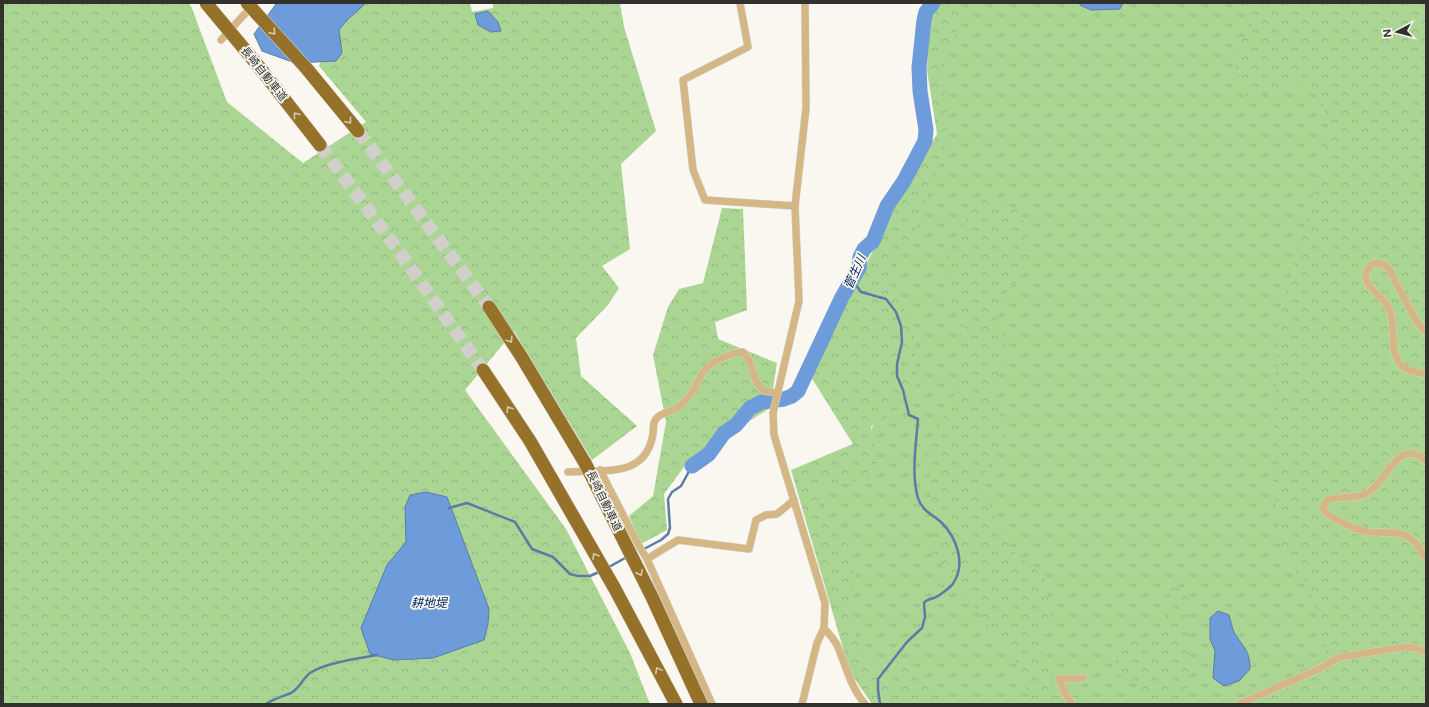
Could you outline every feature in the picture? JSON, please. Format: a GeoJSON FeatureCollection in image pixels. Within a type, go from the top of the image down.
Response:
{"type":"FeatureCollection","features":[{"type":"Feature","properties":{"kind":"highway","name":"長崎自動車道"},"geometry":{"type":"LineString","coordinates":[[206,3],[320,145]]}},
{"type":"Feature","properties":{"kind":"highway"},"geometry":{"type":"LineString","coordinates":[[247,3],[307,69],[358,131]]}},
{"type":"Feature","properties":{"kind":"highway","name":"長崎自動車道"},"geometry":{"type":"LineString","coordinates":[[489,307],[521,356],[585,463],[652,597],[701,704]]}},
{"type":"Feature","properties":{"kind":"highway"},"geometry":{"type":"LineString","coordinates":[[483,370],[530,441],[615,589],[676,704]]}},
{"type":"Feature","properties":{"kind":"street"},"geometry":{"type":"LineString","coordinates":[[221,40],[255,3]]}},
{"type":"Feature","properties":{"kind":"street"},"geometry":{"type":"LineString","coordinates":[[740,3],[748,47],[683,80],[693,170],[705,200],[795,206]]}},
{"type":"Feature","properties":{"kind":"street"},"geometry":{"type":"LineString","coordinates":[[802,704],[817,643],[824,628],[825,603],[774,435],[773,413],[799,300],[795,206],[806,108],[805,3]]}},
{"type":"Feature","properties":{"kind":"street"},"geometry":{"type":"LineString","coordinates":[[1426,332],[1417,322],[1390,270],[1383,264],[1373,263],[1367,269],[1365,278],[1369,287],[1384,300],[1390,311],[1395,356],[1401,365],[1409,371],[1426,374]]}},
{"type":"Feature","properties":{"kind":"street"},"geometry":{"type":"LineString","coordinates":[[568,472],[621,469],[634,464],[643,457],[650,447],[656,418],[666,412],[676,409],[684,402],[691,394],[704,370],[736,352],[743,352],[747,355],[759,385],[765,391],[778,393]]}},
{"type":"Feature","properties":{"kind":"street"},"geometry":{"type":"LineString","coordinates":[[1426,461],[1420,456],[1410,453],[1401,456],[1393,463],[1375,487],[1365,494],[1350,497],[1333,497],[1326,501],[1323,508],[1328,515],[1353,528],[1368,532],[1398,533],[1407,536],[1415,542],[1426,559]]}},
{"type":"Feature","properties":{"kind":"street"},"geometry":{"type":"LineString","coordinates":[[600,470],[647,559],[712,704]]}},
{"type":"Feature","properties":{"kind":"street"},"geometry":{"type":"LineString","coordinates":[[647,559],[678,540],[749,550],[756,520],[766,515],[778,514],[794,500]]}},
{"type":"Feature","properties":{"kind":"street"},"geometry":{"type":"LineString","coordinates":[[824,628],[836,644],[848,676],[860,699],[865,704]]}},
{"type":"Feature","properties":{"kind":"street"},"geometry":{"type":"LineString","coordinates":[[1239,704],[1319,669],[1340,658],[1405,647],[1416,648],[1426,652]]}},
{"type":"Feature","properties":{"kind":"street"},"geometry":{"type":"LineString","coordinates":[[1072,704],[1059,679],[1083,678]]}},
{"type":"Feature","properties":{"kind":"green space"},"geometry":{"type":"Polygon","coordinates":[[[3,3],[188,3],[191,6],[227,102],[303,163],[366,122],[319,66],[342,3],[470,3],[472,12],[493,8],[493,3],[620,3],[624,27],[656,131],[621,164],[630,249],[602,266],[619,288],[608,305],[576,338],[581,376],[637,426],[592,460],[514,331],[465,390],[566,529],[630,653],[650,704],[3,704],[3,3]]]}},
{"type":"Feature","properties":{"kind":"green space"},"geometry":{"type":"Polygon","coordinates":[[[939,3],[963,3],[960,27],[941,55],[948,139],[914,235],[886,278],[913,324],[918,383],[893,414],[871,426],[877,463],[863,479],[820,488],[819,513],[842,526],[856,580],[846,611],[866,662],[897,661],[959,704],[872,704],[850,672],[791,470],[853,444],[811,377],[890,216],[937,134],[927,70],[929,24],[939,3]]]}},
{"type":"Feature","properties":{"kind":"green space"},"geometry":{"type":"Polygon","coordinates":[[[951,3],[1241,3],[1331,93],[1334,655],[1265,704],[926,704],[861,676],[802,483],[866,446],[907,326],[880,274],[944,142],[935,54],[951,3]]]}},
{"type":"Feature","properties":{"kind":"green space"},"geometry":{"type":"Polygon","coordinates":[[[1229,3],[1426,3],[1426,704],[1256,704],[1255,700],[1327,655],[1310,588],[1282,554],[1272,472],[1278,323],[1330,131],[1322,98],[1292,82],[1248,100],[1232,58],[1254,21],[1229,3]]]}},
{"type":"Feature","properties":{"kind":"green space"},"geometry":{"type":"Polygon","coordinates":[[[984,189],[1022,214],[1031,263],[994,307],[1008,354],[991,389],[1006,430],[979,484],[1011,549],[1044,577],[1051,615],[1039,643],[1056,686],[1071,686],[1093,704],[1032,704],[1015,660],[933,553],[928,448],[962,380],[970,333],[949,306],[947,254],[984,189]]]}},
{"type":"Feature","properties":{"kind":"green space"},"geometry":{"type":"Polygon","coordinates":[[[722,208],[743,209],[747,310],[715,322],[718,339],[777,363],[770,408],[689,460],[664,494],[667,530],[641,544],[629,516],[653,496],[666,422],[653,355],[668,307],[679,289],[703,283],[722,208]]]}},
{"type":"Feature","properties":{"kind":"green space"},"geometry":{"type":"Polygon","coordinates":[[[1169,586],[1188,590],[1190,682],[1176,704],[1139,704],[1139,685],[1118,674],[1114,647],[1159,635],[1171,607],[1169,586]]]}},
{"type":"Feature","properties":{"kind":"water"},"geometry":{"type":"Polygon","coordinates":[[[278,3],[365,4],[346,21],[339,30],[342,53],[336,61],[295,63],[262,51],[254,34],[278,3]]]}},
{"type":"Feature","properties":{"kind":"water"},"geometry":{"type":"Polygon","coordinates":[[[1080,3],[1123,3],[1120,9],[1091,10],[1080,5],[1080,3]]]}},
{"type":"Feature","properties":{"kind":"water"},"geometry":{"type":"Polygon","coordinates":[[[488,11],[498,22],[501,31],[491,32],[478,25],[475,14],[488,11]]]}},
{"type":"Feature","properties":{"kind":"water","name":"耕地堤"},"geometry":{"type":"Polygon","coordinates":[[[426,492],[447,497],[489,609],[488,624],[484,640],[433,658],[394,660],[370,654],[361,628],[387,565],[406,542],[405,507],[410,495],[426,492]]]}},
{"type":"Feature","properties":{"kind":"water"},"geometry":{"type":"Polygon","coordinates":[[[1218,611],[1229,615],[1234,632],[1246,650],[1250,663],[1250,669],[1239,681],[1224,686],[1213,678],[1215,651],[1210,639],[1210,618],[1218,611]]]}},
{"type":"Feature","properties":{"kind":"waterway","name":"菅生川"},"geometry":{"type":"LineString","coordinates":[[692,466],[709,454],[724,433],[736,425],[750,408],[762,402],[784,399],[792,396],[798,391],[842,297],[859,268],[860,257],[864,249],[873,241],[887,206],[904,181],[925,141],[926,130],[920,91],[919,67],[924,20],[926,12],[933,3]]}},
{"type":"Feature","properties":{"kind":"waterway"},"geometry":{"type":"LineString","coordinates":[[852,280],[861,292],[886,299],[896,312],[901,326],[902,342],[897,364],[897,376],[903,390],[909,415],[918,419],[914,469],[918,498],[922,506],[947,528],[952,536],[958,552],[959,560],[959,569],[952,585],[938,596],[927,600],[924,603],[925,617],[922,628],[907,642],[878,679],[880,704]]}},
{"type":"Feature","properties":{"kind":"waterway"},"geometry":{"type":"LineString","coordinates":[[642,550],[661,540],[668,534],[670,528],[668,499],[672,492],[681,486],[692,466]]}},
{"type":"Feature","properties":{"kind":"waterway"},"geometry":{"type":"LineString","coordinates":[[449,508],[467,503],[515,522],[532,549],[553,557],[570,574],[590,576],[601,571]]}},
{"type":"Feature","properties":{"kind":"waterway"},"geometry":{"type":"LineString","coordinates":[[607,568],[627,557]]}},
{"type":"Feature","properties":{"kind":"waterway"},"geometry":{"type":"LineString","coordinates":[[266,704],[294,691],[308,675],[316,669],[342,661],[377,655]]}},
{"type":"Feature","properties":{"kind":"tunnel"},"geometry":{"type":"LineString","coordinates":[[358,131],[489,307]]}},
{"type":"Feature","properties":{"kind":"tunnel"},"geometry":{"type":"LineString","coordinates":[[320,145],[395,246],[483,370]]}}]}
